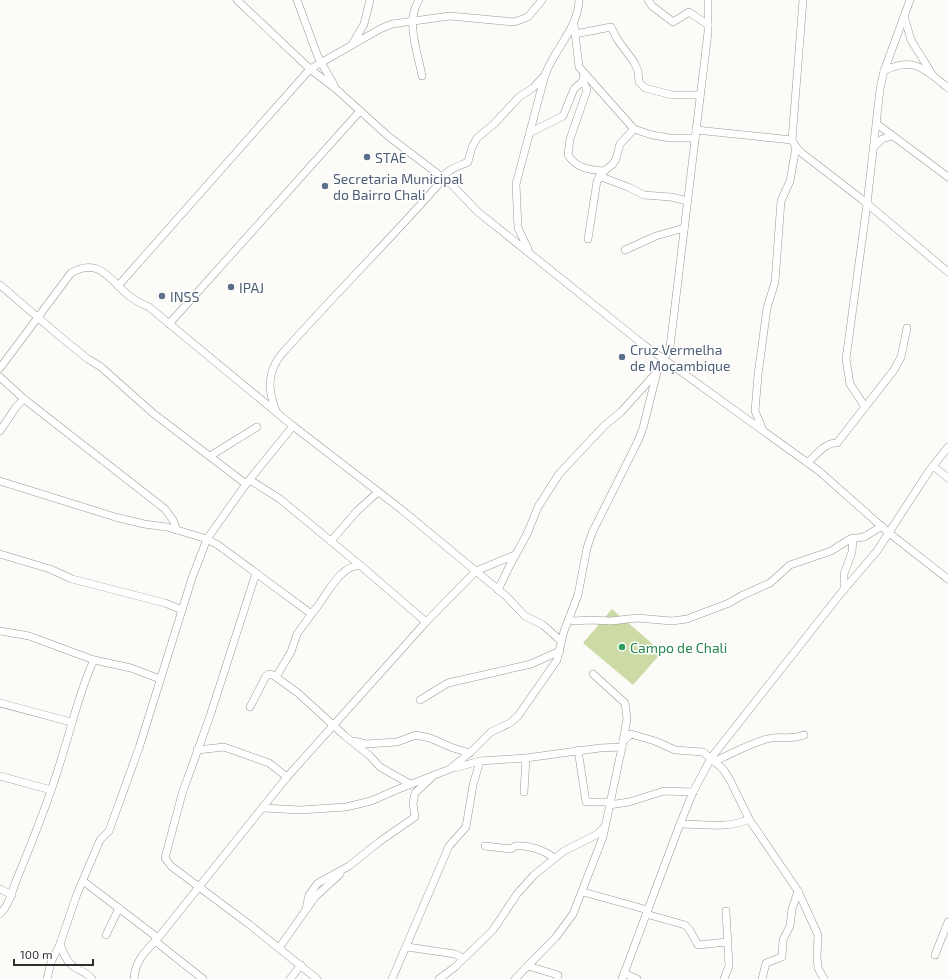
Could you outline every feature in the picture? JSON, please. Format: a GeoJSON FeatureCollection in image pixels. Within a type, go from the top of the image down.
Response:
{"type":"FeatureCollection","features":[{"type":"Feature","properties":{"kind":"street"},"geometry":{"type":"LineString","coordinates":[[237,0],[310,69],[336,89],[388,136],[461,193],[478,212],[663,359],[808,463],[889,533],[948,579]]}},
{"type":"Feature","properties":{"kind":"street"},"geometry":{"type":"LineString","coordinates":[[297,0],[321,62],[336,89]]}},
{"type":"Feature","properties":{"kind":"street"},"geometry":{"type":"LineString","coordinates":[[349,48],[358,36],[364,24],[370,0]]}},
{"type":"Feature","properties":{"kind":"street"},"geometry":{"type":"LineString","coordinates":[[420,0],[414,8],[413,22],[422,76]]}},
{"type":"Feature","properties":{"kind":"street"},"geometry":{"type":"LineString","coordinates":[[118,286],[310,69],[380,29],[392,24],[450,16],[514,22],[528,17],[542,0]]}},
{"type":"Feature","properties":{"kind":"street"},"geometry":{"type":"LineString","coordinates":[[532,254],[524,244],[518,228],[515,191],[520,163],[531,132],[549,63],[574,24],[579,10],[579,0]]}},
{"type":"Feature","properties":{"kind":"street"},"geometry":{"type":"LineString","coordinates":[[648,0],[652,6],[673,22],[689,12],[708,25]]}},
{"type":"Feature","properties":{"kind":"street"},"geometry":{"type":"LineString","coordinates":[[450,770],[491,732],[513,721],[518,716],[542,684],[557,660],[568,619],[578,595],[587,548],[592,533],[639,438],[657,372],[670,345],[708,25],[708,0]]}},
{"type":"Feature","properties":{"kind":"street"},"geometry":{"type":"LineString","coordinates":[[803,0],[792,140],[796,147],[948,272]]}},
{"type":"Feature","properties":{"kind":"street"},"geometry":{"type":"LineString","coordinates":[[865,407],[850,384],[846,359],[884,71],[910,0]]}},
{"type":"Feature","properties":{"kind":"street"},"geometry":{"type":"LineString","coordinates":[[904,16],[911,40],[933,76]]}},
{"type":"Feature","properties":{"kind":"street"},"geometry":{"type":"LineString","coordinates":[[574,24],[578,63],[582,71],[587,90],[570,139],[567,153],[571,160],[582,168],[602,174],[644,195],[671,197],[687,201]]}},
{"type":"Feature","properties":{"kind":"street"},"geometry":{"type":"LineString","coordinates":[[574,34],[611,27],[617,39],[634,62],[638,71],[639,82],[645,88],[672,94],[700,95]]}},
{"type":"Feature","properties":{"kind":"street"},"geometry":{"type":"LineString","coordinates":[[884,71],[896,65],[905,63],[916,66],[933,76],[948,88]]}},
{"type":"Feature","properties":{"kind":"street"},"geometry":{"type":"LineString","coordinates":[[582,71],[634,129],[652,135],[670,138],[695,138]]}},
{"type":"Feature","properties":{"kind":"street"},"geometry":{"type":"LineString","coordinates":[[276,412],[270,391],[270,374],[273,365],[381,245],[403,225],[438,185],[441,177],[450,169],[468,162],[472,146],[477,138],[494,124],[519,97],[536,85],[545,75]]}},
{"type":"Feature","properties":{"kind":"street"},"geometry":{"type":"LineString","coordinates":[[531,132],[563,116],[574,90],[584,81]]}},
{"type":"Feature","properties":{"kind":"street"},"geometry":{"type":"LineString","coordinates":[[169,324],[360,110]]}},
{"type":"Feature","properties":{"kind":"street"},"geometry":{"type":"LineString","coordinates":[[877,124],[948,177]]}},
{"type":"Feature","properties":{"kind":"street"},"geometry":{"type":"LineString","coordinates":[[588,239],[594,193],[602,174],[613,164],[616,159],[617,150],[620,144],[634,129]]}},
{"type":"Feature","properties":{"kind":"street"},"geometry":{"type":"LineString","coordinates":[[696,130],[792,140]]}},
{"type":"Feature","properties":{"kind":"street"},"geometry":{"type":"LineString","coordinates":[[874,147],[882,140],[892,136]]}},
{"type":"Feature","properties":{"kind":"street"},"geometry":{"type":"LineString","coordinates":[[762,430],[754,411],[758,375],[767,308],[775,282],[781,201],[790,181],[796,147]]}},
{"type":"Feature","properties":{"kind":"street"},"geometry":{"type":"LineString","coordinates":[[625,250],[656,236],[684,228]]}},
{"type":"Feature","properties":{"kind":"street"},"geometry":{"type":"LineString","coordinates":[[0,368],[39,318],[63,282],[71,273],[82,267],[98,270],[113,280],[129,295],[149,307],[293,426],[476,571],[525,616],[543,625],[561,642]]}},
{"type":"Feature","properties":{"kind":"street"},"geometry":{"type":"LineString","coordinates":[[0,285],[88,360],[101,367],[154,414],[210,456],[248,482],[280,499],[426,622]]}},
{"type":"Feature","properties":{"kind":"street"},"geometry":{"type":"LineString","coordinates":[[808,463],[827,445],[833,442],[837,443],[899,364],[907,328]]}},
{"type":"Feature","properties":{"kind":"street"},"geometry":{"type":"LineString","coordinates":[[498,590],[527,534],[540,502],[559,474],[605,425],[621,412],[657,372]]}},
{"type":"Feature","properties":{"kind":"street"},"geometry":{"type":"LineString","coordinates":[[0,377],[24,399],[165,509],[173,520],[177,530]]}},
{"type":"Feature","properties":{"kind":"street"},"geometry":{"type":"LineString","coordinates":[[0,431],[16,407],[24,399]]}},
{"type":"Feature","properties":{"kind":"street"},"geometry":{"type":"LineString","coordinates":[[47,979],[51,962],[60,944],[77,894],[100,840],[109,831],[139,748],[182,610],[207,539],[248,482],[293,426]]}},
{"type":"Feature","properties":{"kind":"street"},"geometry":{"type":"LineString","coordinates":[[210,456],[257,427]]}},
{"type":"Feature","properties":{"kind":"street"},"geometry":{"type":"LineString","coordinates":[[637,979],[623,976],[680,824],[694,792],[713,760],[844,590],[863,570],[933,466],[948,447]]}},
{"type":"Feature","properties":{"kind":"street"},"geometry":{"type":"LineString","coordinates":[[933,466],[948,478]]}},
{"type":"Feature","properties":{"kind":"street"},"geometry":{"type":"LineString","coordinates":[[0,480],[115,517],[177,530],[196,537],[207,539],[218,545],[281,591],[306,612],[313,612]]}},
{"type":"Feature","properties":{"kind":"street"},"geometry":{"type":"LineString","coordinates":[[331,541],[358,511],[378,492]]}},
{"type":"Feature","properties":{"kind":"street"},"geometry":{"type":"LineString","coordinates":[[568,619],[574,621],[611,621],[637,618],[672,621],[687,619],[729,603],[770,583],[790,565],[831,551],[853,538],[864,537],[882,526]]}},
{"type":"Feature","properties":{"kind":"street"},"geometry":{"type":"LineString","coordinates":[[196,537],[203,550]]}},
{"type":"Feature","properties":{"kind":"street"},"geometry":{"type":"LineString","coordinates":[[844,590],[844,574],[852,552],[853,538]]}},
{"type":"Feature","properties":{"kind":"street"},"geometry":{"type":"LineString","coordinates":[[0,554],[50,569],[72,579],[165,603],[182,610]]}},
{"type":"Feature","properties":{"kind":"street"},"geometry":{"type":"LineString","coordinates":[[134,979],[138,961],[241,832],[263,808],[287,777],[426,622],[476,571],[515,555]]}},
{"type":"Feature","properties":{"kind":"street"},"geometry":{"type":"LineString","coordinates":[[276,677],[291,652],[297,634],[345,570],[352,565],[361,566]]}},
{"type":"Feature","properties":{"kind":"street"},"geometry":{"type":"LineString","coordinates":[[256,573],[198,750],[182,794],[164,858],[171,866],[301,965],[317,979]]}},
{"type":"Feature","properties":{"kind":"street"},"geometry":{"type":"LineString","coordinates":[[0,631],[29,636],[94,660],[131,668],[160,679]]}},
{"type":"Feature","properties":{"kind":"street"},"geometry":{"type":"LineString","coordinates":[[420,700],[448,683],[531,664],[560,651]]}},
{"type":"Feature","properties":{"kind":"street"},"geometry":{"type":"LineString","coordinates":[[0,914],[8,906],[32,845],[51,790],[71,722],[94,660]]}},
{"type":"Feature","properties":{"kind":"street"},"geometry":{"type":"LineString","coordinates":[[250,707],[266,676],[269,674],[276,677],[298,693],[370,756],[380,767],[410,784]]}},
{"type":"Feature","properties":{"kind":"street"},"geometry":{"type":"LineString","coordinates":[[515,979],[556,937],[573,914],[599,849],[623,744],[627,719],[625,703],[593,674]]}},
{"type":"Feature","properties":{"kind":"street"},"geometry":{"type":"LineString","coordinates":[[0,703],[71,722]]}},
{"type":"Feature","properties":{"kind":"street"},"geometry":{"type":"LineString","coordinates":[[263,808],[294,810],[346,807],[371,802],[410,784],[480,761],[526,758],[623,744],[631,734],[675,750],[703,752],[713,760],[730,780],[749,819],[798,892],[818,935],[818,968],[824,979]]}},
{"type":"Feature","properties":{"kind":"street"},"geometry":{"type":"LineString","coordinates":[[713,760],[743,747],[768,739],[794,739],[804,735]]}},
{"type":"Feature","properties":{"kind":"street"},"geometry":{"type":"LineString","coordinates":[[352,741],[373,744],[397,742],[419,736],[470,753]]}},
{"type":"Feature","properties":{"kind":"street"},"geometry":{"type":"LineString","coordinates":[[201,740],[208,748]]}},
{"type":"Feature","properties":{"kind":"street"},"geometry":{"type":"LineString","coordinates":[[198,750],[224,747],[269,763],[287,777]]}},
{"type":"Feature","properties":{"kind":"street"},"geometry":{"type":"LineString","coordinates":[[578,750],[586,802],[629,802],[664,790],[694,792]]}},
{"type":"Feature","properties":{"kind":"street"},"geometry":{"type":"LineString","coordinates":[[524,792],[526,758]]}},
{"type":"Feature","properties":{"kind":"street"},"geometry":{"type":"LineString","coordinates":[[392,979],[449,846],[466,827],[473,785],[480,761]]}},
{"type":"Feature","properties":{"kind":"street"},"geometry":{"type":"LineString","coordinates":[[0,776],[51,790]]}},
{"type":"Feature","properties":{"kind":"street"},"geometry":{"type":"LineString","coordinates":[[279,948],[315,897],[349,866],[379,842],[415,817],[413,797],[415,793],[433,776]]}},
{"type":"Feature","properties":{"kind":"street"},"geometry":{"type":"LineString","coordinates":[[680,824],[726,825],[737,824],[749,819]]}},
{"type":"Feature","properties":{"kind":"street"},"geometry":{"type":"LineString","coordinates":[[439,979],[493,930],[517,894],[534,875],[554,858],[572,846],[596,835],[604,828]]}},
{"type":"Feature","properties":{"kind":"street"},"geometry":{"type":"LineString","coordinates":[[485,846],[511,849],[516,846],[522,846],[545,852],[554,858]]}},
{"type":"Feature","properties":{"kind":"street"},"geometry":{"type":"LineString","coordinates":[[83,881],[119,908],[203,979]]}},
{"type":"Feature","properties":{"kind":"street"},"geometry":{"type":"LineString","coordinates":[[0,889],[12,895]]}},
{"type":"Feature","properties":{"kind":"street"},"geometry":{"type":"LineString","coordinates":[[583,892],[685,925],[698,945],[727,942]]}},
{"type":"Feature","properties":{"kind":"street"},"geometry":{"type":"LineString","coordinates":[[762,979],[766,963],[782,958],[783,940],[790,926],[792,908],[798,892]]}},
{"type":"Feature","properties":{"kind":"street"},"geometry":{"type":"LineString","coordinates":[[106,935],[119,908]]}},
{"type":"Feature","properties":{"kind":"street"},"geometry":{"type":"LineString","coordinates":[[724,979],[729,966],[726,911]]}},
{"type":"Feature","properties":{"kind":"street"},"geometry":{"type":"LineString","coordinates":[[935,954],[948,922]]}},
{"type":"Feature","properties":{"kind":"street"},"geometry":{"type":"LineString","coordinates":[[60,944],[68,961],[73,967],[86,973],[92,979]]}},
{"type":"Feature","properties":{"kind":"street"},"geometry":{"type":"LineString","coordinates":[[407,947],[455,954],[463,958]]}},
{"type":"Feature","properties":{"kind":"street"},"geometry":{"type":"LineString","coordinates":[[290,979],[301,965]]}},
{"type":"Feature","properties":{"kind":"street"},"geometry":{"type":"LineString","coordinates":[[528,966],[554,973],[558,975],[557,979]]}},
{"type":"Feature","properties":{"kind":"green space","name":"Campo de Chali"},"geometry":{"type":"Polygon","coordinates":[[[612,609],[662,652],[633,685],[583,643],[612,609]]]}},
{"type":"Feature","properties":{"kind":"place","name":"STAE"},"geometry":{"type":"Point","coordinates":[367,157]}},
{"type":"Feature","properties":{"kind":"place","name":"Secretaria Municipal do Bairro Chali"},"geometry":{"type":"Point","coordinates":[325,186]}},
{"type":"Feature","properties":{"kind":"place","name":"IPAJ"},"geometry":{"type":"Point","coordinates":[231,287]}},
{"type":"Feature","properties":{"kind":"place","name":"INSS"},"geometry":{"type":"Point","coordinates":[162,296]}},
{"type":"Feature","properties":{"kind":"place","name":"Cruz Vermelha de Moçambique"},"geometry":{"type":"Point","coordinates":[622,357]}},
{"type":"Feature","properties":{"kind":"place","name":"Campo de Chali"},"geometry":{"type":"Point","coordinates":[622,647]}}]}
